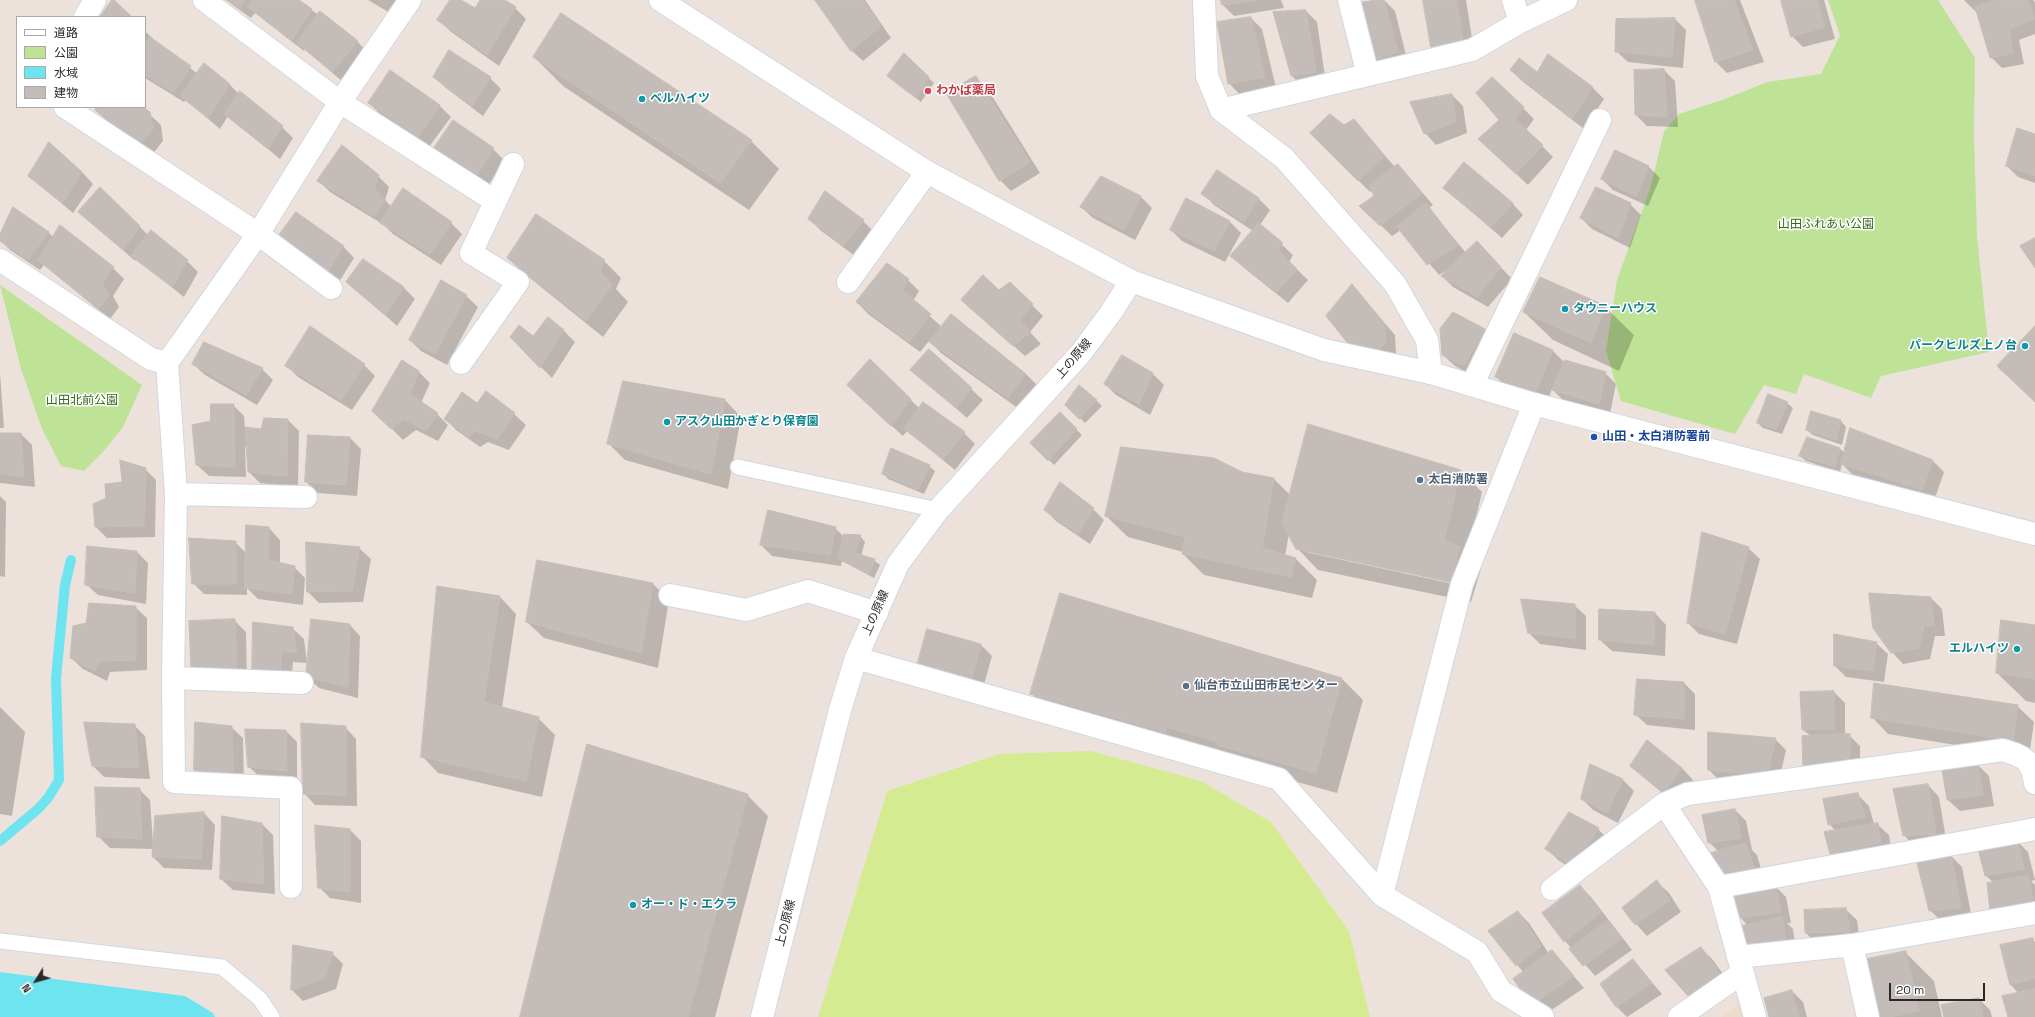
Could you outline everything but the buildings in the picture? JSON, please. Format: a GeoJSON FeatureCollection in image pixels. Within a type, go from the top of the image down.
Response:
{"type":"FeatureCollection","features":[{"type":"Feature","properties":{"kind":"street"},"geometry":{"type":"LineString","coordinates":[[86,16],[95,0]]}},
{"type":"Feature","properties":{"kind":"street"},"geometry":{"type":"LineString","coordinates":[[204,0],[340,102],[495,201]]}},
{"type":"Feature","properties":{"kind":"street"},"geometry":{"type":"LineString","coordinates":[[291,887],[291,788],[174,782],[173,678],[176,494],[167,363],[258,234],[340,102],[410,0]]}},
{"type":"Feature","properties":{"kind":"street"},"geometry":{"type":"LineString","coordinates":[[660,0],[927,172],[1131,281],[1324,350],[1431,373],[1534,404],[2035,534]]}},
{"type":"Feature","properties":{"kind":"street"},"geometry":{"type":"LineString","coordinates":[[1204,0],[1207,76],[1221,110],[1284,158],[1394,284],[1427,340],[1431,373]]}},
{"type":"Feature","properties":{"kind":"street"},"geometry":{"type":"LineString","coordinates":[[1349,0],[1368,75]]}},
{"type":"Feature","properties":{"kind":"street"},"geometry":{"type":"LineString","coordinates":[[1514,0],[1520,22]]}},
{"type":"Feature","properties":{"kind":"street"},"geometry":{"type":"LineString","coordinates":[[1221,110],[1472,50],[1520,22],[1566,0]]}},
{"type":"Feature","properties":{"kind":"street"},"geometry":{"type":"LineString","coordinates":[[67,108],[258,234],[331,288]]}},
{"type":"Feature","properties":{"kind":"street"},"geometry":{"type":"LineString","coordinates":[[1472,385],[1600,120]]}},
{"type":"Feature","properties":{"kind":"street"},"geometry":{"type":"LineString","coordinates":[[461,363],[518,282],[471,253],[513,164]]}},
{"type":"Feature","properties":{"kind":"street"},"geometry":{"type":"LineString","coordinates":[[848,282],[927,172]]}},
{"type":"Feature","properties":{"kind":"street"},"geometry":{"type":"LineString","coordinates":[[0,260],[151,359],[167,363]]}},
{"type":"Feature","properties":{"kind":"street","name":"上の原線"},"geometry":{"type":"LineString","coordinates":[[762,1017],[840,710],[856,658],[898,564],[938,510],[1081,352],[1112,312],[1131,281]]}},
{"type":"Feature","properties":{"kind":"street"},"geometry":{"type":"LineString","coordinates":[[1382,895],[1462,584],[1534,404]]}},
{"type":"Feature","properties":{"kind":"street"},"geometry":{"type":"LineString","coordinates":[[176,494],[306,497]]}},
{"type":"Feature","properties":{"kind":"street"},"geometry":{"type":"LineString","coordinates":[[670,595],[746,610],[808,591],[876,613]]}},
{"type":"Feature","properties":{"kind":"street"},"geometry":{"type":"LineString","coordinates":[[856,658],[1279,779],[1382,895],[1477,952],[1501,991],[1543,1017]]}},
{"type":"Feature","properties":{"kind":"street"},"geometry":{"type":"LineString","coordinates":[[173,678],[302,683]]}},
{"type":"Feature","properties":{"kind":"street"},"geometry":{"type":"LineString","coordinates":[[1552,889],[1664,804],[1687,794],[2003,750],[2024,757],[2033,771],[2035,783]]}},
{"type":"Feature","properties":{"kind":"street"},"geometry":{"type":"LineString","coordinates":[[1664,804],[1719,887],[1755,1017]]}},
{"type":"Feature","properties":{"kind":"street"},"geometry":{"type":"LineString","coordinates":[[1719,887],[2035,829]]}},
{"type":"Feature","properties":{"kind":"street"},"geometry":{"type":"LineString","coordinates":[[1679,1017],[1740,965],[2035,913]]}},
{"type":"Feature","properties":{"kind":"street"},"geometry":{"type":"LineString","coordinates":[[1852,945],[1868,1017]]}},
{"type":"Feature","properties":{"kind":"lane"},"geometry":{"type":"LineString","coordinates":[[738,467],[938,510]]}},
{"type":"Feature","properties":{"kind":"lane"},"geometry":{"type":"LineString","coordinates":[[0,941],[222,967],[260,999],[272,1017]]}},
{"type":"Feature","properties":{"kind":"shaded area"},"geometry":{"type":"Polygon","coordinates":[[[1743,1001],[1748,1017],[1721,1017],[1743,1001]]]}},
{"type":"Feature","properties":{"kind":"green space","name":"山田ふれあい公園"},"geometry":{"type":"Polygon","coordinates":[[[1828,0],[1938,0],[1975,58],[1974,134],[1977,236],[1989,352],[1881,376],[1871,398],[1804,374],[1796,394],[1764,385],[1735,434],[1621,401],[1606,351],[1617,280],[1650,189],[1664,132],[1679,114],[1725,99],[1767,82],[1821,74],[1840,35],[1828,0]]]}},
{"type":"Feature","properties":{"kind":"green space","name":"山田北前公園"},"geometry":{"type":"Polygon","coordinates":[[[0,285],[142,385],[123,427],[103,452],[84,471],[61,466],[42,429],[21,369],[0,285]]]}},
{"type":"Feature","properties":{"kind":"green space"},"geometry":{"type":"Polygon","coordinates":[[[1091,751],[1201,781],[1271,822],[1349,931],[1370,1017],[818,1017],[887,791],[999,754],[1091,751]]]}},
{"type":"Feature","properties":{"kind":"water"},"geometry":{"type":"Polygon","coordinates":[[[0,972],[185,996],[213,1013],[215,1017],[0,1017],[0,972]]]}},
{"type":"Feature","properties":{"kind":"waterway"},"geometry":{"type":"LineString","coordinates":[[0,841],[38,809],[48,798],[59,780],[56,678],[65,585],[71,560]]}},
{"type":"Feature","properties":{"kind":"place","name":"わかば薬局"},"geometry":{"type":"Point","coordinates":[928,91]}},
{"type":"Feature","properties":{"kind":"place","name":"ベルハイツ"},"geometry":{"type":"Point","coordinates":[642,99]}},
{"type":"Feature","properties":{"kind":"place","name":"タウニーハウス"},"geometry":{"type":"Point","coordinates":[1565,309]}},
{"type":"Feature","properties":{"kind":"place","name":"パークヒルズ上ノ台"},"geometry":{"type":"Point","coordinates":[2025,346]}},
{"type":"Feature","properties":{"kind":"place","name":"アスク山田かぎとり保育園"},"geometry":{"type":"Point","coordinates":[667,422]}},
{"type":"Feature","properties":{"kind":"place","name":"山田・太白消防署前"},"geometry":{"type":"Point","coordinates":[1594,437]}},
{"type":"Feature","properties":{"kind":"place","name":"太白消防署"},"geometry":{"type":"Point","coordinates":[1420,480]}},
{"type":"Feature","properties":{"kind":"place","name":"エルハイツ"},"geometry":{"type":"Point","coordinates":[2017,649]}},
{"type":"Feature","properties":{"kind":"place","name":"仙台市立山田市民センター"},"geometry":{"type":"Point","coordinates":[1186,686]}},
{"type":"Feature","properties":{"kind":"place","name":"オー・ド・エクラ"},"geometry":{"type":"Point","coordinates":[633,905]}}]}
